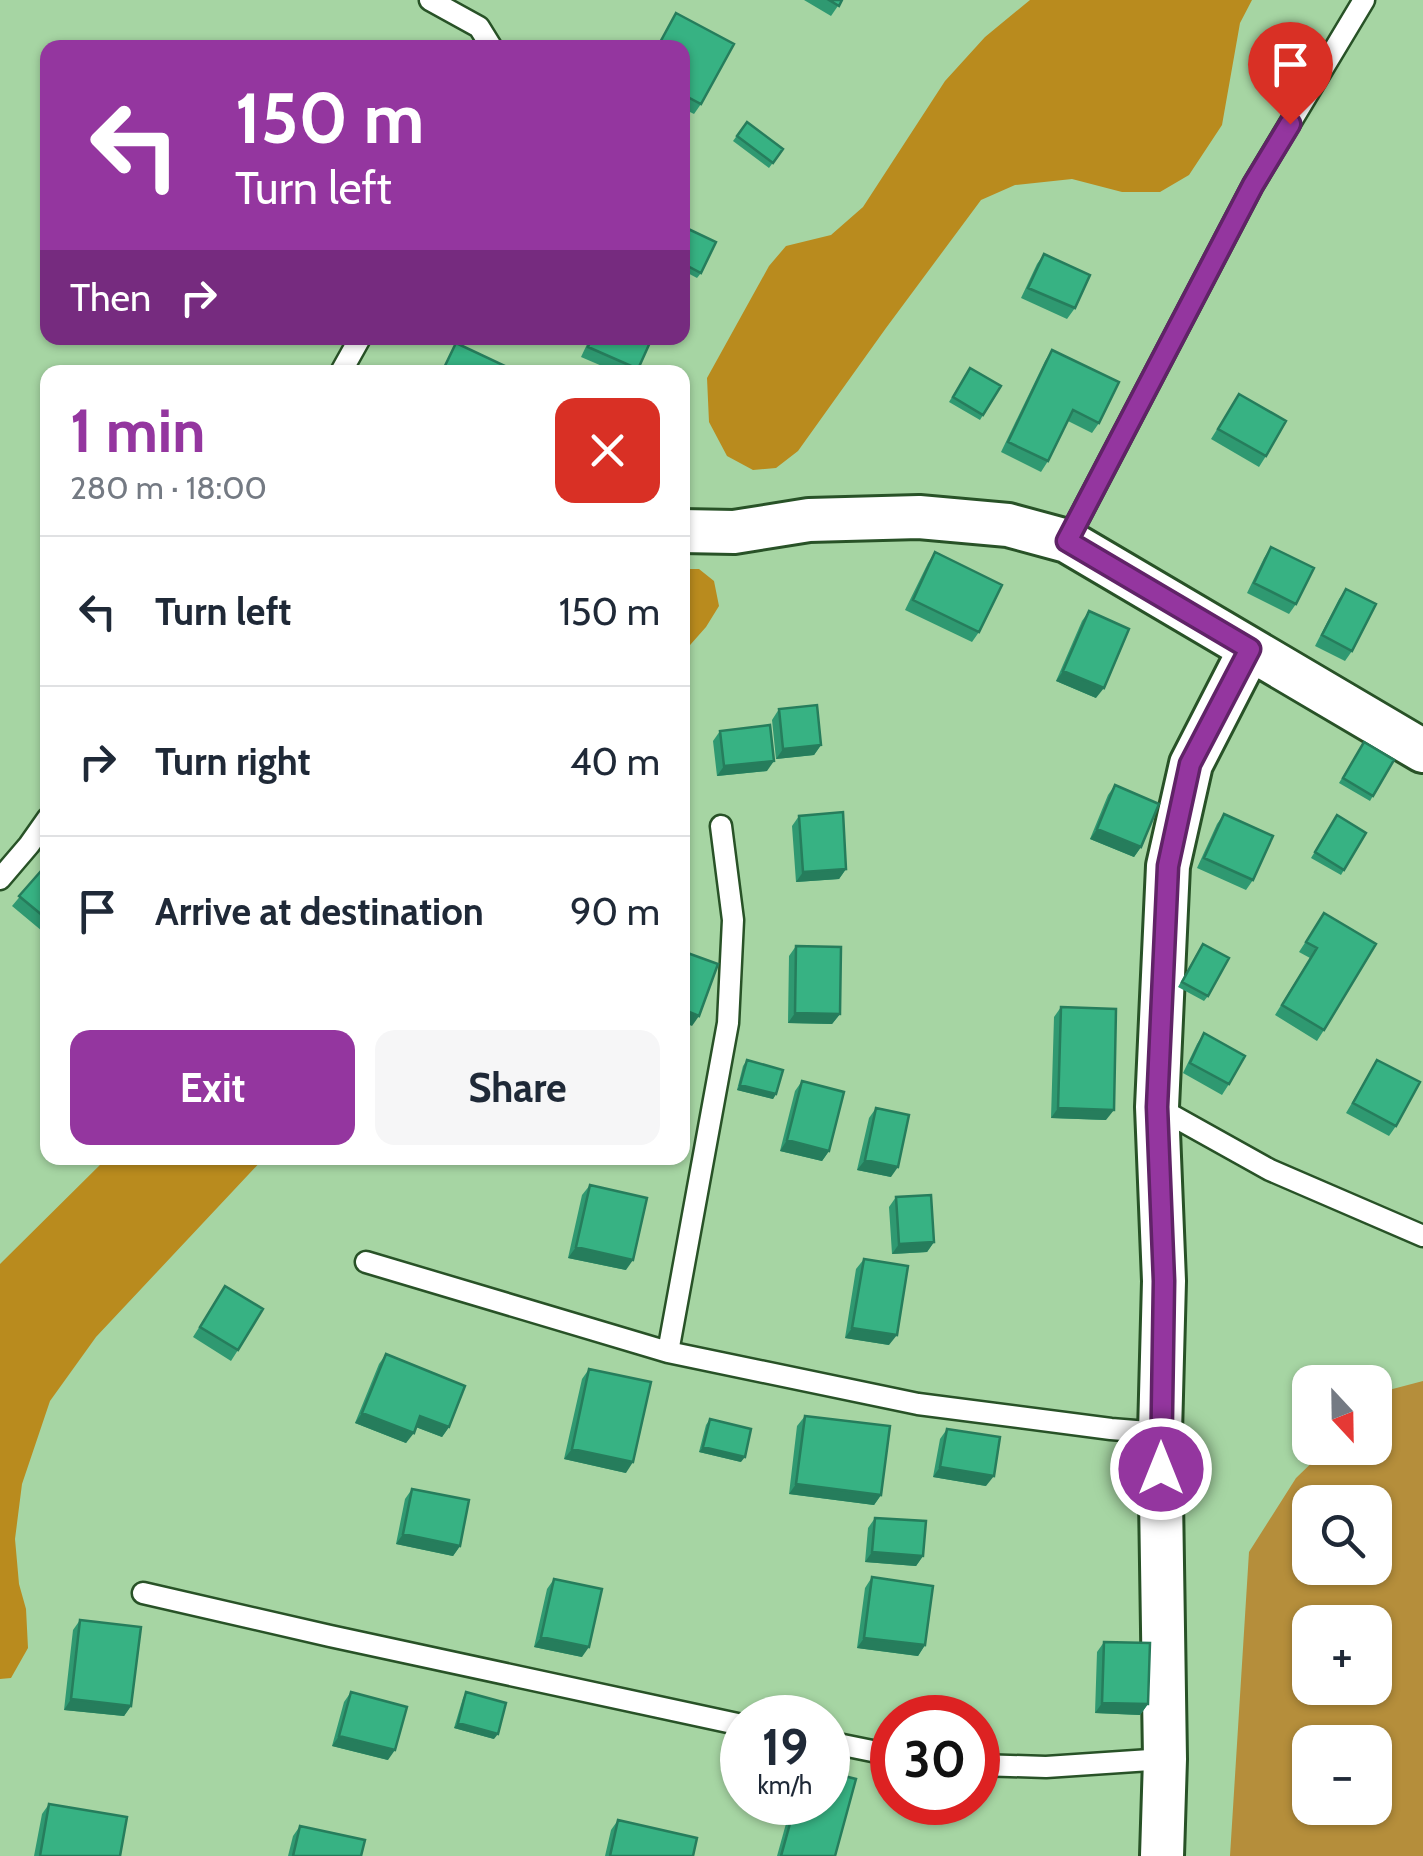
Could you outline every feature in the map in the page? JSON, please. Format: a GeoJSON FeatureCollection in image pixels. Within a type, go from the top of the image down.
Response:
{"type":"FeatureCollection","features":[{"type":"Feature","properties":{"kind":"street"},"geometry":{"type":"LineString","coordinates":[[690,532],[734,532],[808,520],[919,517],[1008,525],[1067,541],[1423,751]]}},
{"type":"Feature","properties":{"kind":"street"},"geometry":{"type":"LineString","coordinates":[[1162,1856],[1165,1759],[1160,1433],[1164,1281],[1157,1107],[1168,866],[1190,764],[1250,649]]}},
{"type":"Feature","properties":{"kind":"lane"},"geometry":{"type":"LineString","coordinates":[[430,0],[479,27],[487,40]]}},
{"type":"Feature","properties":{"kind":"lane"},"geometry":{"type":"LineString","coordinates":[[1067,541],[1253,185],[1364,0]]}},
{"type":"Feature","properties":{"kind":"lane"},"geometry":{"type":"LineString","coordinates":[[668,1352],[728,1023],[733,920],[721,826]]}},
{"type":"Feature","properties":{"kind":"lane"},"geometry":{"type":"LineString","coordinates":[[0,879],[40,829]]}},
{"type":"Feature","properties":{"kind":"lane"},"geometry":{"type":"LineString","coordinates":[[1157,1107],[1270,1170],[1423,1236]]}},
{"type":"Feature","properties":{"kind":"lane"},"geometry":{"type":"LineString","coordinates":[[366,1262],[668,1352],[918,1404],[1160,1433]]}},
{"type":"Feature","properties":{"kind":"lane"},"geometry":{"type":"LineString","coordinates":[[143,1593],[720,1719]]}},
{"type":"Feature","properties":{"kind":"lane"},"geometry":{"type":"LineString","coordinates":[[1000,1766],[1165,1759]]}},
{"type":"Feature","properties":{"kind":"shaded area"},"geometry":{"type":"Polygon","coordinates":[[[1030,0],[1252,0],[1240,23],[1222,125],[1189,175],[1160,192],[1122,192],[1072,179],[1015,185],[981,200],[798,451],[776,468],[753,470],[727,456],[709,422],[707,378],[769,266],[786,246],[831,235],[863,207],[945,81],[985,37],[1030,0]]]}},
{"type":"Feature","properties":{"kind":"shaded area"},"geometry":{"type":"Polygon","coordinates":[[[690,569],[699,569],[714,581],[719,606],[690,645],[690,569]]]}},
{"type":"Feature","properties":{"kind":"shaded area"},"geometry":{"type":"Polygon","coordinates":[[[100,1165],[257,1165],[96,1337],[50,1401],[22,1484],[15,1539],[28,1648],[11,1678],[0,1679],[0,1264],[100,1165]]]}},
{"type":"Feature","properties":{"kind":"shaded area"},"geometry":{"type":"Polygon","coordinates":[[[1423,1381],[1423,1856],[1230,1856],[1249,1552],[1296,1478],[1309,1465],[1392,1465],[1392,1389],[1423,1381]]]}},
{"type":"Feature","properties":{"kind":"building"},"geometry":{"type":"Polygon","coordinates":[[[676,13],[734,44],[701,104],[690,98],[690,40],[661,40],[676,13]]]}},
{"type":"Feature","properties":{"kind":"building"},"geometry":{"type":"Polygon","coordinates":[[[747,122],[783,149],[773,163],[737,136],[747,122]]]}},
{"type":"Feature","properties":{"kind":"building"},"geometry":{"type":"Polygon","coordinates":[[[690,230],[716,242],[701,273],[690,267],[690,230]]]}},
{"type":"Feature","properties":{"kind":"building"},"geometry":{"type":"Polygon","coordinates":[[[1044,254],[1090,275],[1075,308],[1028,288],[1044,254]]]}},
{"type":"Feature","properties":{"kind":"building"},"geometry":{"type":"Polygon","coordinates":[[[455,345],[460,345],[503,365],[445,365],[455,345]]]}},
{"type":"Feature","properties":{"kind":"building"},"geometry":{"type":"Polygon","coordinates":[[[649,345],[640,365],[629,365],[588,347],[649,345]]]}},
{"type":"Feature","properties":{"kind":"building"},"geometry":{"type":"Polygon","coordinates":[[[1052,350],[1119,382],[1099,423],[1073,410],[1048,461],[1008,442],[1052,350]]]}},
{"type":"Feature","properties":{"kind":"building"},"geometry":{"type":"Polygon","coordinates":[[[970,368],[1001,386],[983,415],[953,397],[970,368]]]}},
{"type":"Feature","properties":{"kind":"building"},"geometry":{"type":"Polygon","coordinates":[[[1239,394],[1286,421],[1266,456],[1218,429],[1239,394]]]}},
{"type":"Feature","properties":{"kind":"building"},"geometry":{"type":"Polygon","coordinates":[[[1271,547],[1314,568],[1296,604],[1254,583],[1271,547]]]}},
{"type":"Feature","properties":{"kind":"building"},"geometry":{"type":"Polygon","coordinates":[[[935,552],[1002,585],[979,632],[913,600],[935,552]]]}},
{"type":"Feature","properties":{"kind":"building"},"geometry":{"type":"Polygon","coordinates":[[[1346,589],[1376,604],[1352,651],[1322,635],[1346,589]]]}},
{"type":"Feature","properties":{"kind":"building"},"geometry":{"type":"Polygon","coordinates":[[[1089,611],[1129,629],[1104,688],[1063,671],[1089,611]]]}},
{"type":"Feature","properties":{"kind":"building"},"geometry":{"type":"Polygon","coordinates":[[[817,705],[821,745],[783,749],[779,709],[817,705]]]}},
{"type":"Feature","properties":{"kind":"building"},"geometry":{"type":"Polygon","coordinates":[[[770,725],[774,761],[724,766],[720,731],[770,725]]]}},
{"type":"Feature","properties":{"kind":"building"},"geometry":{"type":"Polygon","coordinates":[[[1364,742],[1394,760],[1373,796],[1343,778],[1364,742]]]}},
{"type":"Feature","properties":{"kind":"building"},"geometry":{"type":"Polygon","coordinates":[[[1115,785],[1159,804],[1141,847],[1097,829],[1115,785]]]}},
{"type":"Feature","properties":{"kind":"building"},"geometry":{"type":"Polygon","coordinates":[[[843,812],[846,869],[803,872],[799,816],[843,812]]]}},
{"type":"Feature","properties":{"kind":"building"},"geometry":{"type":"Polygon","coordinates":[[[1224,814],[1273,836],[1253,880],[1204,858],[1224,814]]]}},
{"type":"Feature","properties":{"kind":"building"},"geometry":{"type":"Polygon","coordinates":[[[1337,815],[1366,833],[1344,870],[1315,852],[1337,815]]]}},
{"type":"Feature","properties":{"kind":"building"},"geometry":{"type":"Polygon","coordinates":[[[40,872],[40,913],[19,896],[40,872]]]}},
{"type":"Feature","properties":{"kind":"building"},"geometry":{"type":"Polygon","coordinates":[[[1324,913],[1376,944],[1324,1030],[1282,1005],[1317,948],[1306,942],[1324,913]]]}},
{"type":"Feature","properties":{"kind":"building"},"geometry":{"type":"Polygon","coordinates":[[[1203,944],[1229,958],[1208,996],[1182,982],[1203,944]]]}},
{"type":"Feature","properties":{"kind":"building"},"geometry":{"type":"Polygon","coordinates":[[[796,946],[841,947],[840,1014],[795,1013],[796,946]]]}},
{"type":"Feature","properties":{"kind":"building"},"geometry":{"type":"Polygon","coordinates":[[[690,954],[718,964],[699,1016],[690,1012],[690,954]]]}},
{"type":"Feature","properties":{"kind":"building"},"geometry":{"type":"Polygon","coordinates":[[[1061,1007],[1116,1009],[1114,1110],[1058,1108],[1061,1007]]]}},
{"type":"Feature","properties":{"kind":"building"},"geometry":{"type":"Polygon","coordinates":[[[1204,1033],[1245,1056],[1229,1084],[1190,1063],[1204,1033]]]}},
{"type":"Feature","properties":{"kind":"building"},"geometry":{"type":"Polygon","coordinates":[[[747,1060],[783,1070],[776,1094],[740,1085],[747,1060]]]}},
{"type":"Feature","properties":{"kind":"building"},"geometry":{"type":"Polygon","coordinates":[[[1377,1060],[1420,1082],[1396,1126],[1353,1103],[1377,1060]]]}},
{"type":"Feature","properties":{"kind":"building"},"geometry":{"type":"Polygon","coordinates":[[[802,1081],[844,1092],[829,1151],[787,1140],[802,1081]]]}},
{"type":"Feature","properties":{"kind":"building"},"geometry":{"type":"Polygon","coordinates":[[[876,1108],[909,1115],[898,1167],[865,1160],[876,1108]]]}},
{"type":"Feature","properties":{"kind":"building"},"geometry":{"type":"Polygon","coordinates":[[[590,1185],[647,1198],[633,1260],[576,1247],[590,1185]]]}},
{"type":"Feature","properties":{"kind":"building"},"geometry":{"type":"Polygon","coordinates":[[[931,1195],[934,1242],[899,1244],[896,1197],[931,1195]]]}},
{"type":"Feature","properties":{"kind":"building"},"geometry":{"type":"Polygon","coordinates":[[[864,1259],[908,1266],[897,1335],[852,1328],[864,1259]]]}},
{"type":"Feature","properties":{"kind":"building"},"geometry":{"type":"Polygon","coordinates":[[[225,1286],[263,1309],[238,1350],[200,1327],[225,1286]]]}},
{"type":"Feature","properties":{"kind":"building"},"geometry":{"type":"Polygon","coordinates":[[[386,1354],[465,1386],[449,1427],[420,1416],[414,1433],[362,1413],[386,1354]]]}},
{"type":"Feature","properties":{"kind":"building"},"geometry":{"type":"Polygon","coordinates":[[[589,1369],[651,1382],[633,1462],[572,1449],[589,1369]]]}},
{"type":"Feature","properties":{"kind":"building"},"geometry":{"type":"Polygon","coordinates":[[[805,1416],[890,1426],[881,1495],[796,1484],[805,1416]]]}},
{"type":"Feature","properties":{"kind":"building"},"geometry":{"type":"Polygon","coordinates":[[[710,1419],[751,1429],[745,1457],[703,1447],[710,1419]]]}},
{"type":"Feature","properties":{"kind":"building"},"geometry":{"type":"Polygon","coordinates":[[[947,1429],[1000,1437],[994,1476],[940,1467],[947,1429]]]}},
{"type":"Feature","properties":{"kind":"building"},"geometry":{"type":"Polygon","coordinates":[[[412,1489],[469,1500],[460,1546],[403,1534],[412,1489]]]}},
{"type":"Feature","properties":{"kind":"building"},"geometry":{"type":"Polygon","coordinates":[[[875,1518],[926,1521],[923,1556],[872,1552],[875,1518]]]}},
{"type":"Feature","properties":{"kind":"building"},"geometry":{"type":"Polygon","coordinates":[[[872,1577],[933,1586],[925,1645],[864,1638],[872,1577]]]}},
{"type":"Feature","properties":{"kind":"building"},"geometry":{"type":"Polygon","coordinates":[[[554,1579],[602,1589],[589,1647],[541,1637],[554,1579]]]}},
{"type":"Feature","properties":{"kind":"building"},"geometry":{"type":"Polygon","coordinates":[[[80,1620],[141,1627],[131,1706],[71,1699],[80,1620]]]}},
{"type":"Feature","properties":{"kind":"building"},"geometry":{"type":"Polygon","coordinates":[[[1104,1642],[1150,1643],[1148,1704],[1102,1703],[1104,1642]]]}},
{"type":"Feature","properties":{"kind":"building"},"geometry":{"type":"Polygon","coordinates":[[[351,1692],[407,1707],[395,1750],[339,1736],[351,1692]]]}},
{"type":"Feature","properties":{"kind":"building"},"geometry":{"type":"Polygon","coordinates":[[[466,1692],[506,1703],[498,1734],[458,1723],[466,1692]]]}},
{"type":"Feature","properties":{"kind":"building"},"geometry":{"type":"Polygon","coordinates":[[[850,1778],[856,1779],[850,1801],[850,1778]]]}},
{"type":"Feature","properties":{"kind":"building"},"geometry":{"type":"Polygon","coordinates":[[[49,1804],[127,1817],[120,1856],[40,1856],[49,1804]]]}},
{"type":"Feature","properties":{"kind":"building"},"geometry":{"type":"Polygon","coordinates":[[[618,1820],[697,1838],[693,1856],[610,1856],[618,1820]]]}},
{"type":"Feature","properties":{"kind":"building"},"geometry":{"type":"Polygon","coordinates":[[[790,1825],[843,1825],[835,1856],[781,1856],[790,1825]]]}},
{"type":"Feature","properties":{"kind":"building"},"geometry":{"type":"Polygon","coordinates":[[[300,1826],[365,1840],[361,1856],[293,1856],[300,1826]]]}},
{"type":"Feature","properties":{"kind":"route"},"geometry":{"type":"LineString","coordinates":[[1161,1469],[1164,1281],[1157,1107],[1168,866],[1190,764],[1250,649],[1067,541],[1253,185],[1290,124]]}}]}
